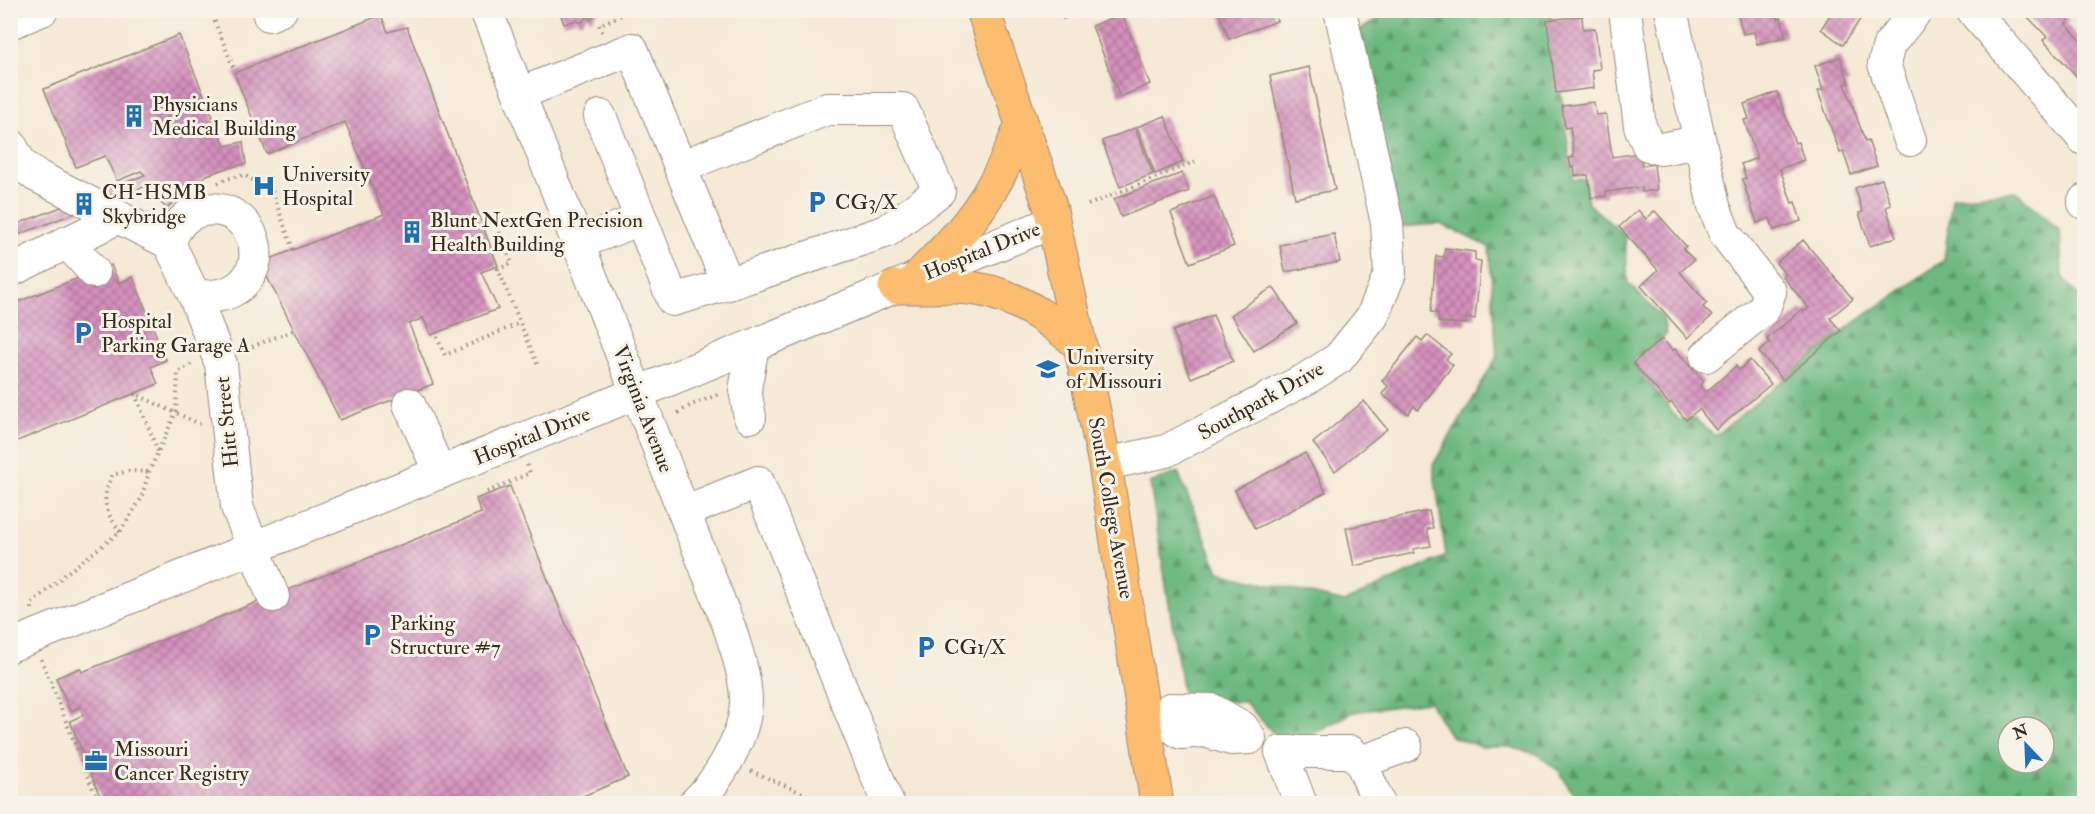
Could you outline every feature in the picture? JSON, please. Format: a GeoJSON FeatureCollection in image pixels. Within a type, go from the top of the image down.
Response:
{"type":"FeatureCollection","features":[{"type":"Feature","properties":{"kind":"main road","name":"South College Avenue"},"geometry":{"type":"LineString","coordinates":[[983,10],[1053,222],[1080,345],[1105,464],[1153,720],[1157,804]]}},
{"type":"Feature","properties":{"kind":"main road"},"geometry":{"type":"LineString","coordinates":[[906,283],[956,240],[996,182],[1022,125]]}},
{"type":"Feature","properties":{"kind":"main road"},"geometry":{"type":"LineString","coordinates":[[906,283],[996,293],[1034,310],[1080,345]]}},
{"type":"Feature","properties":{"kind":"street","name":"Southpark Drive"},"geometry":{"type":"LineString","coordinates":[[1105,464],[1166,452],[1306,379],[1339,358],[1372,317],[1390,273],[1388,223],[1340,10]]}},
{"type":"Feature","properties":{"kind":"street"},"geometry":{"type":"LineString","coordinates":[[1625,10],[1640,126],[1648,145],[1661,149],[1698,142]]}},
{"type":"Feature","properties":{"kind":"street"},"geometry":{"type":"LineString","coordinates":[[1671,10],[1698,142],[1714,206],[1725,234],[1770,292],[1764,309],[1706,356]]}},
{"type":"Feature","properties":{"kind":"street"},"geometry":{"type":"LineString","coordinates":[[1910,140],[1884,64],[1889,45],[1917,10]]}},
{"type":"Feature","properties":{"kind":"street"},"geometry":{"type":"LineString","coordinates":[[1972,10],[2085,139]]}},
{"type":"Feature","properties":{"kind":"street","name":"Virginia Avenue"},"geometry":{"type":"LineString","coordinates":[[499,14],[519,94],[684,512],[741,664],[746,702],[738,738],[723,771],[694,804]]}},
{"type":"Feature","properties":{"kind":"street"},"geometry":{"type":"LineString","coordinates":[[519,94],[632,49],[728,284]]}},
{"type":"Feature","properties":{"kind":"street"},"geometry":{"type":"LineString","coordinates":[[600,116],[673,300],[887,231],[939,192],[903,108],[827,109],[680,167]]}},
{"type":"Feature","properties":{"kind":"street"},"geometry":{"type":"LineString","coordinates":[[10,144],[21,165],[35,175],[169,243],[175,227],[184,218],[198,211],[212,208],[227,211],[240,218],[250,229],[255,243],[256,258],[251,272],[243,284],[231,291],[218,296],[195,297]]}},
{"type":"Feature","properties":{"kind":"street"},"geometry":{"type":"LineString","coordinates":[[14,265],[119,217]]}},
{"type":"Feature","properties":{"kind":"street"},"geometry":{"type":"LineString","coordinates":[[579,243],[641,219]]}},
{"type":"Feature","properties":{"kind":"street","name":"Hospital Drive"},"geometry":{"type":"LineString","coordinates":[[21,642],[1053,222]]}},
{"type":"Feature","properties":{"kind":"street"},"geometry":{"type":"LineString","coordinates":[[67,242],[94,272]]}},
{"type":"Feature","properties":{"kind":"street","name":"Hitt Street"},"geometry":{"type":"LineString","coordinates":[[169,243],[195,297],[221,364],[237,507],[273,596]]}},
{"type":"Feature","properties":{"kind":"street"},"geometry":{"type":"LineString","coordinates":[[750,417],[745,390],[753,346]]}},
{"type":"Feature","properties":{"kind":"street"},"geometry":{"type":"LineString","coordinates":[[409,404],[440,473]]}},
{"type":"Feature","properties":{"kind":"street"},"geometry":{"type":"LineString","coordinates":[[684,512],[758,482],[888,804]]}},
{"type":"Feature","properties":{"kind":"street"},"geometry":{"type":"LineString","coordinates":[[1153,720],[1181,733],[1205,731],[1231,739],[1250,738],[1281,752],[1351,752],[1361,762],[1379,804]]}},
{"type":"Feature","properties":{"kind":"street"},"geometry":{"type":"LineString","coordinates":[[1361,762],[1406,746]]}},
{"type":"Feature","properties":{"kind":"street"},"geometry":{"type":"LineString","coordinates":[[1281,752],[1301,804]]}},
{"type":"Feature","properties":{"kind":"path"},"geometry":{"type":"LineString","coordinates":[[210,10],[234,69]]}},
{"type":"Feature","properties":{"kind":"path"},"geometry":{"type":"LineString","coordinates":[[499,14],[533,10]]}},
{"type":"Feature","properties":{"kind":"path"},"geometry":{"type":"LineString","coordinates":[[1088,206],[1199,160]]}},
{"type":"Feature","properties":{"kind":"path"},"geometry":{"type":"LineString","coordinates":[[244,175],[272,190],[293,250]]}},
{"type":"Feature","properties":{"kind":"path"},"geometry":{"type":"LineString","coordinates":[[499,232],[512,263],[498,269],[538,366]]}},
{"type":"Feature","properties":{"kind":"path"},"geometry":{"type":"LineString","coordinates":[[437,337],[445,355],[520,323]]}},
{"type":"Feature","properties":{"kind":"path"},"geometry":{"type":"LineString","coordinates":[[232,354],[294,330]]}},
{"type":"Feature","properties":{"kind":"path"},"geometry":{"type":"LineString","coordinates":[[99,804],[40,655],[21,642],[32,603],[120,532],[141,499],[149,472],[176,411],[178,372],[197,361]]}},
{"type":"Feature","properties":{"kind":"path"},"geometry":{"type":"LineString","coordinates":[[678,413],[691,405],[746,384]]}},
{"type":"Feature","properties":{"kind":"path"},"geometry":{"type":"LineString","coordinates":[[159,452],[135,394],[200,424]]}},
{"type":"Feature","properties":{"kind":"path"},"geometry":{"type":"LineString","coordinates":[[485,486],[488,493],[530,473],[526,462]]}},
{"type":"Feature","properties":{"kind":"path"},"geometry":{"type":"LineString","coordinates":[[120,532],[107,513],[105,493],[112,475],[129,471],[149,472]]}},
{"type":"Feature","properties":{"kind":"path"},"geometry":{"type":"LineString","coordinates":[[750,770],[828,804]]}},
{"type":"Feature","properties":{"kind":"green space"},"geometry":{"type":"Polygon","coordinates":[[[1391,11],[1550,11],[1573,180],[1585,179],[1588,203],[1625,236],[1628,283],[1663,318],[1666,335],[1632,362],[1679,420],[1695,419],[1715,436],[1847,328],[1944,260],[1952,197],[2016,191],[2060,231],[2062,276],[2084,302],[2084,346],[2079,351],[2084,369],[2084,541],[2076,551],[2084,560],[2084,803],[1574,803],[1573,795],[1560,772],[1537,754],[1509,747],[1481,747],[1450,736],[1429,702],[1354,712],[1286,747],[1245,702],[1184,700],[1150,483],[1178,472],[1219,572],[1345,602],[1446,556],[1433,465],[1497,357],[1489,247],[1440,224],[1396,227],[1360,30],[1391,11]]]}},
{"type":"Feature","properties":{"kind":"building"},"geometry":{"type":"Polygon","coordinates":[[[559,10],[599,10],[591,20],[587,16],[581,23],[576,20],[564,24],[559,10]]]}},
{"type":"Feature","properties":{"kind":"building"},"geometry":{"type":"Polygon","coordinates":[[[1059,10],[1085,10],[1085,11],[1063,19],[1059,10]]]}},
{"type":"Feature","properties":{"kind":"building"},"geometry":{"type":"Polygon","coordinates":[[[1218,10],[1273,10],[1277,21],[1229,39],[1218,10]]]}},
{"type":"Feature","properties":{"kind":"building"},"geometry":{"type":"Polygon","coordinates":[[[1737,10],[1776,10],[1778,19],[1781,18],[1786,37],[1757,44],[1754,32],[1743,34],[1737,10]]]}},
{"type":"Feature","properties":{"kind":"building"},"geometry":{"type":"Polygon","coordinates":[[[1833,10],[1861,10],[1860,13],[1863,15],[1843,45],[1821,29],[1833,10]]]}},
{"type":"Feature","properties":{"kind":"building"},"geometry":{"type":"Polygon","coordinates":[[[2029,10],[2060,10],[2069,20],[2066,24],[2084,44],[2084,84],[2043,40],[2047,37],[2025,14],[2029,10]]]}},
{"type":"Feature","properties":{"kind":"building"},"geometry":{"type":"Polygon","coordinates":[[[1122,14],[1150,84],[1120,97],[1092,26],[1122,14]]]}},
{"type":"Feature","properties":{"kind":"building","name":"Blunt NextGen Precision Health Building"},"geometry":{"type":"Polygon","coordinates":[[[381,15],[388,32],[407,27],[498,266],[481,272],[498,309],[431,335],[423,318],[409,324],[433,384],[340,420],[260,263],[384,214],[345,122],[267,154],[234,73],[381,15]]]}},
{"type":"Feature","properties":{"kind":"building"},"geometry":{"type":"Polygon","coordinates":[[[1582,16],[1583,29],[1595,28],[1600,69],[1592,70],[1594,88],[1556,93],[1547,20],[1582,16]]]}},
{"type":"Feature","properties":{"kind":"building","name":"Physicians Medical Building"},"geometry":{"type":"Polygon","coordinates":[[[179,35],[225,146],[243,142],[246,164],[207,175],[167,208],[149,194],[156,185],[154,183],[10,238],[10,225],[145,175],[141,171],[117,181],[105,156],[76,167],[44,89],[179,35]]]}},
{"type":"Feature","properties":{"kind":"building"},"geometry":{"type":"Polygon","coordinates":[[[1840,57],[1849,83],[1845,84],[1865,141],[1868,140],[1877,166],[1851,175],[1843,151],[1840,153],[1818,91],[1823,90],[1815,66],[1840,57]]]}},
{"type":"Feature","properties":{"kind":"building"},"geometry":{"type":"Polygon","coordinates":[[[1309,67],[1335,190],[1295,198],[1270,76],[1309,67]]]}},
{"type":"Feature","properties":{"kind":"building"},"geometry":{"type":"Polygon","coordinates":[[[1777,92],[1795,143],[1798,142],[1804,160],[1780,169],[1801,221],[1774,230],[1770,218],[1757,223],[1742,179],[1746,178],[1741,164],[1757,158],[1744,120],[1749,119],[1744,104],[1777,92]]]}},
{"type":"Feature","properties":{"kind":"building"},"geometry":{"type":"Polygon","coordinates":[[[1594,102],[1596,115],[1606,114],[1612,157],[1640,153],[1642,166],[1654,164],[1657,190],[1642,192],[1642,187],[1606,192],[1606,196],[1591,198],[1588,175],[1575,176],[1574,167],[1571,168],[1569,158],[1574,157],[1570,127],[1565,128],[1562,106],[1594,102]]]}},
{"type":"Feature","properties":{"kind":"building"},"geometry":{"type":"Polygon","coordinates":[[[1165,116],[1183,162],[1155,174],[1137,127],[1165,116]]]}},
{"type":"Feature","properties":{"kind":"building"},"geometry":{"type":"Polygon","coordinates":[[[1135,128],[1153,174],[1120,187],[1102,141],[1135,128]]]}},
{"type":"Feature","properties":{"kind":"building"},"geometry":{"type":"Polygon","coordinates":[[[1182,173],[1189,191],[1121,217],[1114,199],[1182,173]]]}},
{"type":"Feature","properties":{"kind":"building"},"geometry":{"type":"Polygon","coordinates":[[[1882,179],[1891,205],[1886,207],[1896,237],[1870,246],[1859,213],[1863,212],[1855,188],[1882,179]]]}},
{"type":"Feature","properties":{"kind":"building"},"geometry":{"type":"Polygon","coordinates":[[[1214,196],[1234,246],[1190,263],[1171,213],[1214,196]]]}},
{"type":"Feature","properties":{"kind":"building"},"geometry":{"type":"Polygon","coordinates":[[[1638,210],[1646,219],[1655,211],[1686,246],[1683,249],[1694,260],[1680,272],[1707,303],[1703,307],[1712,316],[1687,338],[1641,286],[1658,270],[1619,227],[1638,210]]]}},
{"type":"Feature","properties":{"kind":"building"},"geometry":{"type":"Polygon","coordinates":[[[1334,234],[1340,262],[1285,272],[1280,245],[1334,234]]]}},
{"type":"Feature","properties":{"kind":"building"},"geometry":{"type":"Polygon","coordinates":[[[1803,240],[1853,299],[1830,318],[1841,331],[1783,380],[1759,352],[1770,343],[1767,339],[1802,309],[1804,312],[1809,308],[1783,277],[1786,275],[1776,263],[1803,240]]]}},
{"type":"Feature","properties":{"kind":"building"},"geometry":{"type":"Polygon","coordinates":[[[1445,248],[1475,252],[1475,260],[1481,261],[1475,319],[1466,318],[1466,324],[1438,322],[1438,313],[1431,312],[1436,256],[1444,257],[1445,248]]]}},
{"type":"Feature","properties":{"kind":"building","name":"Hospital Parking Garage A"},"geometry":{"type":"Polygon","coordinates":[[[111,265],[119,283],[133,277],[166,360],[151,367],[158,384],[10,444],[10,305],[111,265]]]}},
{"type":"Feature","properties":{"kind":"building"},"geometry":{"type":"Polygon","coordinates":[[[1273,287],[1297,323],[1254,351],[1231,315],[1273,287]]]}},
{"type":"Feature","properties":{"kind":"building"},"geometry":{"type":"Polygon","coordinates":[[[1213,315],[1233,361],[1191,378],[1173,331],[1213,315]]]}},
{"type":"Feature","properties":{"kind":"building"},"geometry":{"type":"Polygon","coordinates":[[[1427,335],[1451,354],[1446,359],[1453,365],[1418,410],[1414,406],[1408,414],[1382,394],[1388,386],[1382,381],[1417,337],[1422,341],[1427,335]]]}},
{"type":"Feature","properties":{"kind":"building"},"geometry":{"type":"Polygon","coordinates":[[[1662,339],[1673,350],[1675,349],[1704,382],[1700,385],[1706,392],[1736,366],[1739,370],[1750,360],[1771,384],[1716,430],[1699,409],[1686,420],[1633,363],[1662,339]]]}},
{"type":"Feature","properties":{"kind":"building"},"geometry":{"type":"Polygon","coordinates":[[[1364,401],[1387,429],[1335,471],[1313,443],[1364,401]]]}},
{"type":"Feature","properties":{"kind":"building"},"geometry":{"type":"Polygon","coordinates":[[[1305,453],[1326,492],[1255,529],[1235,490],[1305,453]]]}},
{"type":"Feature","properties":{"kind":"building","name":"Parking Structure #7"},"geometry":{"type":"Polygon","coordinates":[[[510,486],[628,777],[564,804],[103,804],[70,721],[83,715],[80,707],[70,711],[56,678],[80,668],[82,672],[481,513],[476,499],[510,486]]]}},
{"type":"Feature","properties":{"kind":"building"},"geometry":{"type":"Polygon","coordinates":[[[1429,511],[1433,528],[1427,529],[1431,546],[1413,549],[1414,553],[1354,566],[1346,528],[1429,511]]]}},
{"type":"Feature","properties":{"kind":"place","name":"Physicians Medical Building"},"geometry":{"type":"Point","coordinates":[134,116]}},
{"type":"Feature","properties":{"kind":"place","name":"University Hospital"},"geometry":{"type":"Point","coordinates":[264,186]}},
{"type":"Feature","properties":{"kind":"place","name":"CG3/X"},"geometry":{"type":"Point","coordinates":[817,202]}},
{"type":"Feature","properties":{"kind":"place","name":"CH-HSMB Skybridge"},"geometry":{"type":"Point","coordinates":[84,204]}},
{"type":"Feature","properties":{"kind":"place","name":"Blunt NextGen Precision Health Building"},"geometry":{"type":"Point","coordinates":[412,232]}},
{"type":"Feature","properties":{"kind":"place","name":"Hospital Parking Garage A"},"geometry":{"type":"Point","coordinates":[83,333]}},
{"type":"Feature","properties":{"kind":"place","name":"University of Missouri"},"geometry":{"type":"Point","coordinates":[1048,369]}},
{"type":"Feature","properties":{"kind":"place","name":"Parking Structure #7"},"geometry":{"type":"Point","coordinates":[372,635]}},
{"type":"Feature","properties":{"kind":"place","name":"CG1/X"},"geometry":{"type":"Point","coordinates":[926,647]}},
{"type":"Feature","properties":{"kind":"place","name":"Missouri Cancer Registry"},"geometry":{"type":"Point","coordinates":[96,761]}}]}
